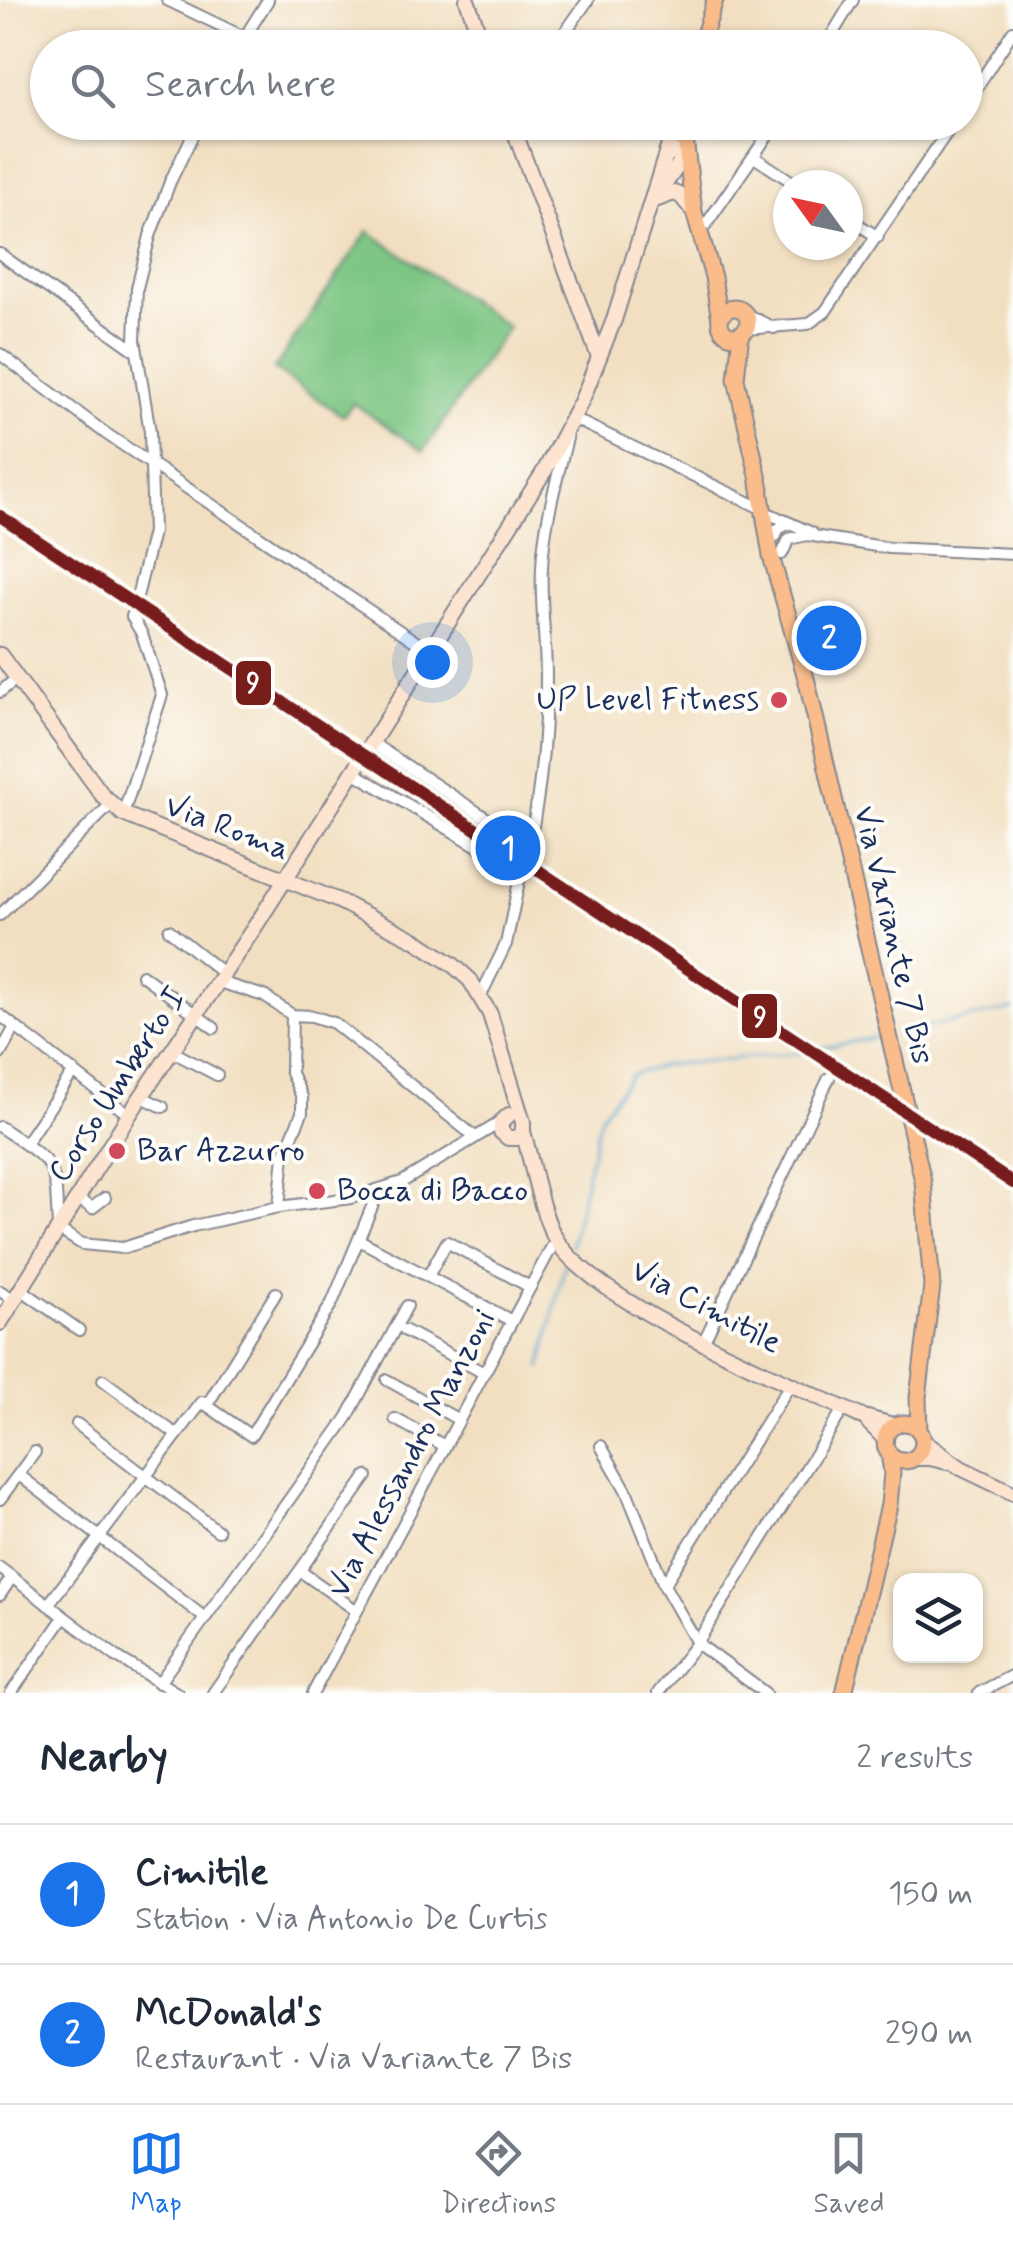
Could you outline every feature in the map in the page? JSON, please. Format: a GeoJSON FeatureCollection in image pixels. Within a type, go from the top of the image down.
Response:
{"type":"FeatureCollection","features":[{"type":"Feature","properties":{"kind":"main road"},"geometry":{"type":"LineString","coordinates":[[706,30],[715,0]]}},
{"type":"Feature","properties":{"kind":"main road","name":"Via Variante 7 Bis"},"geometry":{"type":"LineString","coordinates":[[683,140],[694,212],[735,367],[778,576],[807,682],[911,1126],[928,1216],[932,1286],[920,1379],[921,1436]]}},
{"type":"Feature","properties":{"kind":"main road","name":"Via Variante 7 Bis"},"geometry":{"type":"LineString","coordinates":[[713,277],[743,321],[735,367]]}},
{"type":"Feature","properties":{"kind":"main road"},"geometry":{"type":"LineString","coordinates":[[728,309],[743,321],[728,334],[721,324],[728,309]]}},
{"type":"Feature","properties":{"kind":"main road","name":"Via Variante 7 Bis"},"geometry":{"type":"LineString","coordinates":[[766,511],[782,530],[782,554],[807,660],[807,682]]}},
{"type":"Feature","properties":{"kind":"main road","name":"Via Variante 7 Bis"},"geometry":{"type":"LineString","coordinates":[[778,576],[782,530]]}},
{"type":"Feature","properties":{"kind":"main road","name":"Via Variante 7 Bis"},"geometry":{"type":"LineString","coordinates":[[898,1425],[920,1379]]}},
{"type":"Feature","properties":{"kind":"main road"},"geometry":{"type":"LineString","coordinates":[[844,1693],[889,1505],[892,1473],[887,1446],[898,1425],[908,1424],[921,1436],[921,1451],[912,1459],[889,1505]]}},
{"type":"Feature","properties":{"kind":"main road"},"geometry":{"type":"LineString","coordinates":[[887,1446],[898,1460],[912,1459]]}},
{"type":"Feature","properties":{"kind":"street"},"geometry":{"type":"LineString","coordinates":[[167,0],[222,30]]}},
{"type":"Feature","properties":{"kind":"street"},"geometry":{"type":"LineString","coordinates":[[249,30],[268,0]]}},
{"type":"Feature","properties":{"kind":"street"},"geometry":{"type":"LineString","coordinates":[[466,0],[477,30]]}},
{"type":"Feature","properties":{"kind":"street"},"geometry":{"type":"LineString","coordinates":[[567,30],[588,0]]}},
{"type":"Feature","properties":{"kind":"street"},"geometry":{"type":"LineString","coordinates":[[835,30],[853,0]]}},
{"type":"Feature","properties":{"kind":"street"},"geometry":{"type":"LineString","coordinates":[[983,78],[1013,31]]}},
{"type":"Feature","properties":{"kind":"street"},"geometry":{"type":"LineString","coordinates":[[0,915],[117,809],[162,696],[142,634],[132,617],[154,532],[152,463],[136,350],[137,288],[150,236],[190,140]]}},
{"type":"Feature","properties":{"kind":"street"},"geometry":{"type":"LineString","coordinates":[[517,140],[599,358]]}},
{"type":"Feature","properties":{"kind":"street","name":"Corso Umberto I"},"geometry":{"type":"LineString","coordinates":[[0,1323],[76,1198],[222,978],[529,496],[572,418],[599,358],[672,140]]}},
{"type":"Feature","properties":{"kind":"street"},"geometry":{"type":"LineString","coordinates":[[705,226],[765,140]]}},
{"type":"Feature","properties":{"kind":"street"},"geometry":{"type":"LineString","coordinates":[[743,321],[774,329],[808,324],[825,312],[942,140]]}},
{"type":"Feature","properties":{"kind":"street"},"geometry":{"type":"LineString","coordinates":[[650,204],[686,154],[676,151],[666,156]]}},
{"type":"Feature","properties":{"kind":"street"},"geometry":{"type":"LineString","coordinates":[[754,157],[774,170]]}},
{"type":"Feature","properties":{"kind":"street"},"geometry":{"type":"LineString","coordinates":[[650,204],[674,193],[694,212]]}},
{"type":"Feature","properties":{"kind":"street"},"geometry":{"type":"LineString","coordinates":[[863,228],[878,238]]}},
{"type":"Feature","properties":{"kind":"street"},"geometry":{"type":"LineString","coordinates":[[0,254],[136,350]]}},
{"type":"Feature","properties":{"kind":"street"},"geometry":{"type":"LineString","coordinates":[[0,354],[105,433],[431,652]]}},
{"type":"Feature","properties":{"kind":"street"},"geometry":{"type":"LineString","coordinates":[[372,743],[528,846],[538,803],[544,740],[542,564],[549,512],[572,418],[766,511]]}},
{"type":"Feature","properties":{"kind":"street"},"geometry":{"type":"LineString","coordinates":[[782,530],[889,548],[1013,554]]}},
{"type":"Feature","properties":{"kind":"street"},"geometry":{"type":"LineString","coordinates":[[782,554],[793,537],[822,536]]}},
{"type":"Feature","properties":{"kind":"street"},"geometry":{"type":"LineString","coordinates":[[0,655],[117,809]]}},
{"type":"Feature","properties":{"kind":"street"},"geometry":{"type":"LineString","coordinates":[[0,692],[16,678]]}},
{"type":"Feature","properties":{"kind":"street"},"geometry":{"type":"LineString","coordinates":[[353,772],[520,872],[506,944],[481,995]]}},
{"type":"Feature","properties":{"kind":"street","name":"Via Roma"},"geometry":{"type":"LineString","coordinates":[[117,809],[339,902],[415,940],[452,964],[481,995]]}},
{"type":"Feature","properties":{"kind":"street"},"geometry":{"type":"LineString","coordinates":[[169,930],[222,978],[264,996],[292,1015],[334,1023],[478,1135]]}},
{"type":"Feature","properties":{"kind":"street"},"geometry":{"type":"LineString","coordinates":[[142,975],[214,1028]]}},
{"type":"Feature","properties":{"kind":"street","name":"Via Cimitile"},"geometry":{"type":"LineString","coordinates":[[481,995],[513,1095],[511,1127],[532,1163],[556,1239],[572,1260],[641,1310],[860,1416],[898,1425]]}},
{"type":"Feature","properties":{"kind":"street"},"geometry":{"type":"LineString","coordinates":[[279,1207],[284,1155],[302,1113],[302,1097],[290,1074],[292,1015]]}},
{"type":"Feature","properties":{"kind":"street"},"geometry":{"type":"LineString","coordinates":[[0,1016],[129,1116]]}},
{"type":"Feature","properties":{"kind":"street"},"geometry":{"type":"LineString","coordinates":[[0,1054],[15,1027]]}},
{"type":"Feature","properties":{"kind":"street"},"geometry":{"type":"LineString","coordinates":[[171,1051],[218,1075]]}},
{"type":"Feature","properties":{"kind":"street"},"geometry":{"type":"LineString","coordinates":[[25,1144],[74,1071]]}},
{"type":"Feature","properties":{"kind":"street"},"geometry":{"type":"LineString","coordinates":[[704,1341],[829,1078]]}},
{"type":"Feature","properties":{"kind":"street"},"geometry":{"type":"LineString","coordinates":[[142,1097],[163,1107]]}},
{"type":"Feature","properties":{"kind":"street"},"geometry":{"type":"LineString","coordinates":[[0,1127],[46,1158],[52,1167],[58,1229],[82,1244],[123,1248],[193,1226],[379,1190],[402,1182],[478,1135],[511,1127]]}},
{"type":"Feature","properties":{"kind":"street"},"geometry":{"type":"LineString","coordinates":[[204,1403],[251,1436],[332,1303],[379,1190]]}},
{"type":"Feature","properties":{"kind":"street"},"geometry":{"type":"LineString","coordinates":[[76,1198],[92,1208],[105,1198]]}},
{"type":"Feature","properties":{"kind":"street","name":"Via Alessandro Manzoni"},"geometry":{"type":"LineString","coordinates":[[313,1693],[556,1239]]}},
{"type":"Feature","properties":{"kind":"street"},"geometry":{"type":"LineString","coordinates":[[359,1240],[512,1321]]}},
{"type":"Feature","properties":{"kind":"street"},"geometry":{"type":"LineString","coordinates":[[428,1276],[447,1242],[530,1286]]}},
{"type":"Feature","properties":{"kind":"street"},"geometry":{"type":"LineString","coordinates":[[0,1291],[19,1295],[79,1330]]}},
{"type":"Feature","properties":{"kind":"street"},"geometry":{"type":"LineString","coordinates":[[48,1605],[204,1403],[276,1292]]}},
{"type":"Feature","properties":{"kind":"street"},"geometry":{"type":"LineString","coordinates":[[159,1683],[346,1418],[406,1306]]}},
{"type":"Feature","properties":{"kind":"street"},"geometry":{"type":"LineString","coordinates":[[404,1330],[484,1373]]}},
{"type":"Feature","properties":{"kind":"street"},"geometry":{"type":"LineString","coordinates":[[103,1380],[177,1435]]}},
{"type":"Feature","properties":{"kind":"street"},"geometry":{"type":"LineString","coordinates":[[387,1380],[459,1420]]}},
{"type":"Feature","properties":{"kind":"street"},"geometry":{"type":"LineString","coordinates":[[664,1585],[790,1383]]}},
{"type":"Feature","properties":{"kind":"street"},"geometry":{"type":"LineString","coordinates":[[658,1693],[697,1643],[844,1408]]}},
{"type":"Feature","properties":{"kind":"street","name":"Via Cimitile"},"geometry":{"type":"LineString","coordinates":[[860,1416],[887,1446]]}},
{"type":"Feature","properties":{"kind":"street"},"geometry":{"type":"LineString","coordinates":[[395,1419],[445,1446]]}},
{"type":"Feature","properties":{"kind":"street"},"geometry":{"type":"LineString","coordinates":[[77,1424],[218,1531]]}},
{"type":"Feature","properties":{"kind":"street"},"geometry":{"type":"LineString","coordinates":[[921,1436],[962,1468]]}},
{"type":"Feature","properties":{"kind":"street"},"geometry":{"type":"LineString","coordinates":[[601,1446],[626,1490],[664,1585],[697,1643],[765,1693]]}},
{"type":"Feature","properties":{"kind":"street"},"geometry":{"type":"LineString","coordinates":[[0,1499],[35,1452]]}},
{"type":"Feature","properties":{"kind":"street"},"geometry":{"type":"LineString","coordinates":[[912,1459],[930,1458],[962,1468],[1013,1492]]}},
{"type":"Feature","properties":{"kind":"street"},"geometry":{"type":"LineString","coordinates":[[18,1476],[205,1618]]}},
{"type":"Feature","properties":{"kind":"street"},"geometry":{"type":"LineString","coordinates":[[213,1693],[367,1476]]}},
{"type":"Feature","properties":{"kind":"street"},"geometry":{"type":"LineString","coordinates":[[0,1568],[118,1658],[177,1693]]}},
{"type":"Feature","properties":{"kind":"street"},"geometry":{"type":"LineString","coordinates":[[300,1571],[357,1612]]}},
{"type":"Feature","properties":{"kind":"street"},"geometry":{"type":"LineString","coordinates":[[0,1595],[12,1578]]}},
{"type":"Feature","properties":{"kind":"street"},"geometry":{"type":"LineString","coordinates":[[11,1693],[64,1617]]}},
{"type":"Feature","properties":{"kind":"street"},"geometry":{"type":"LineString","coordinates":[[979,1693],[1013,1675]]}},
{"type":"Feature","properties":{"kind":"green space"},"geometry":{"type":"Polygon","coordinates":[[[368,231],[508,327],[423,451],[353,403],[343,416],[274,369],[368,231]]]}},
{"type":"Feature","properties":{"kind":"waterway"},"geometry":{"type":"LineString","coordinates":[[897,1033],[1013,1009]]}},
{"type":"Feature","properties":{"kind":"waterway"},"geometry":{"type":"LineString","coordinates":[[817,1049],[882,1036]]}},
{"type":"Feature","properties":{"kind":"waterway"},"geometry":{"type":"LineString","coordinates":[[571,1245],[600,1117],[631,1075],[666,1065],[805,1052]]}},
{"type":"Feature","properties":{"kind":"waterway"},"geometry":{"type":"LineString","coordinates":[[541,1368],[565,1264]]}},
{"type":"Feature","properties":{"kind":"transit line","name":"9"},"geometry":{"type":"LineString","coordinates":[[0,516],[1013,1183]]}},
{"type":"Feature","properties":{"kind":"place","name":"McDonald's"},"geometry":{"type":"Point","coordinates":[829,638]}},
{"type":"Feature","properties":{"kind":"place","name":"UP Level Fitness"},"geometry":{"type":"Point","coordinates":[779,700]}},
{"type":"Feature","properties":{"kind":"place","name":"Cimitile"},"geometry":{"type":"Point","coordinates":[508,848]}},
{"type":"Feature","properties":{"kind":"place","name":"Bar Azzurro"},"geometry":{"type":"Point","coordinates":[117,1151]}},
{"type":"Feature","properties":{"kind":"place","name":"Bocca di Bacco"},"geometry":{"type":"Point","coordinates":[317,1191]}}]}
